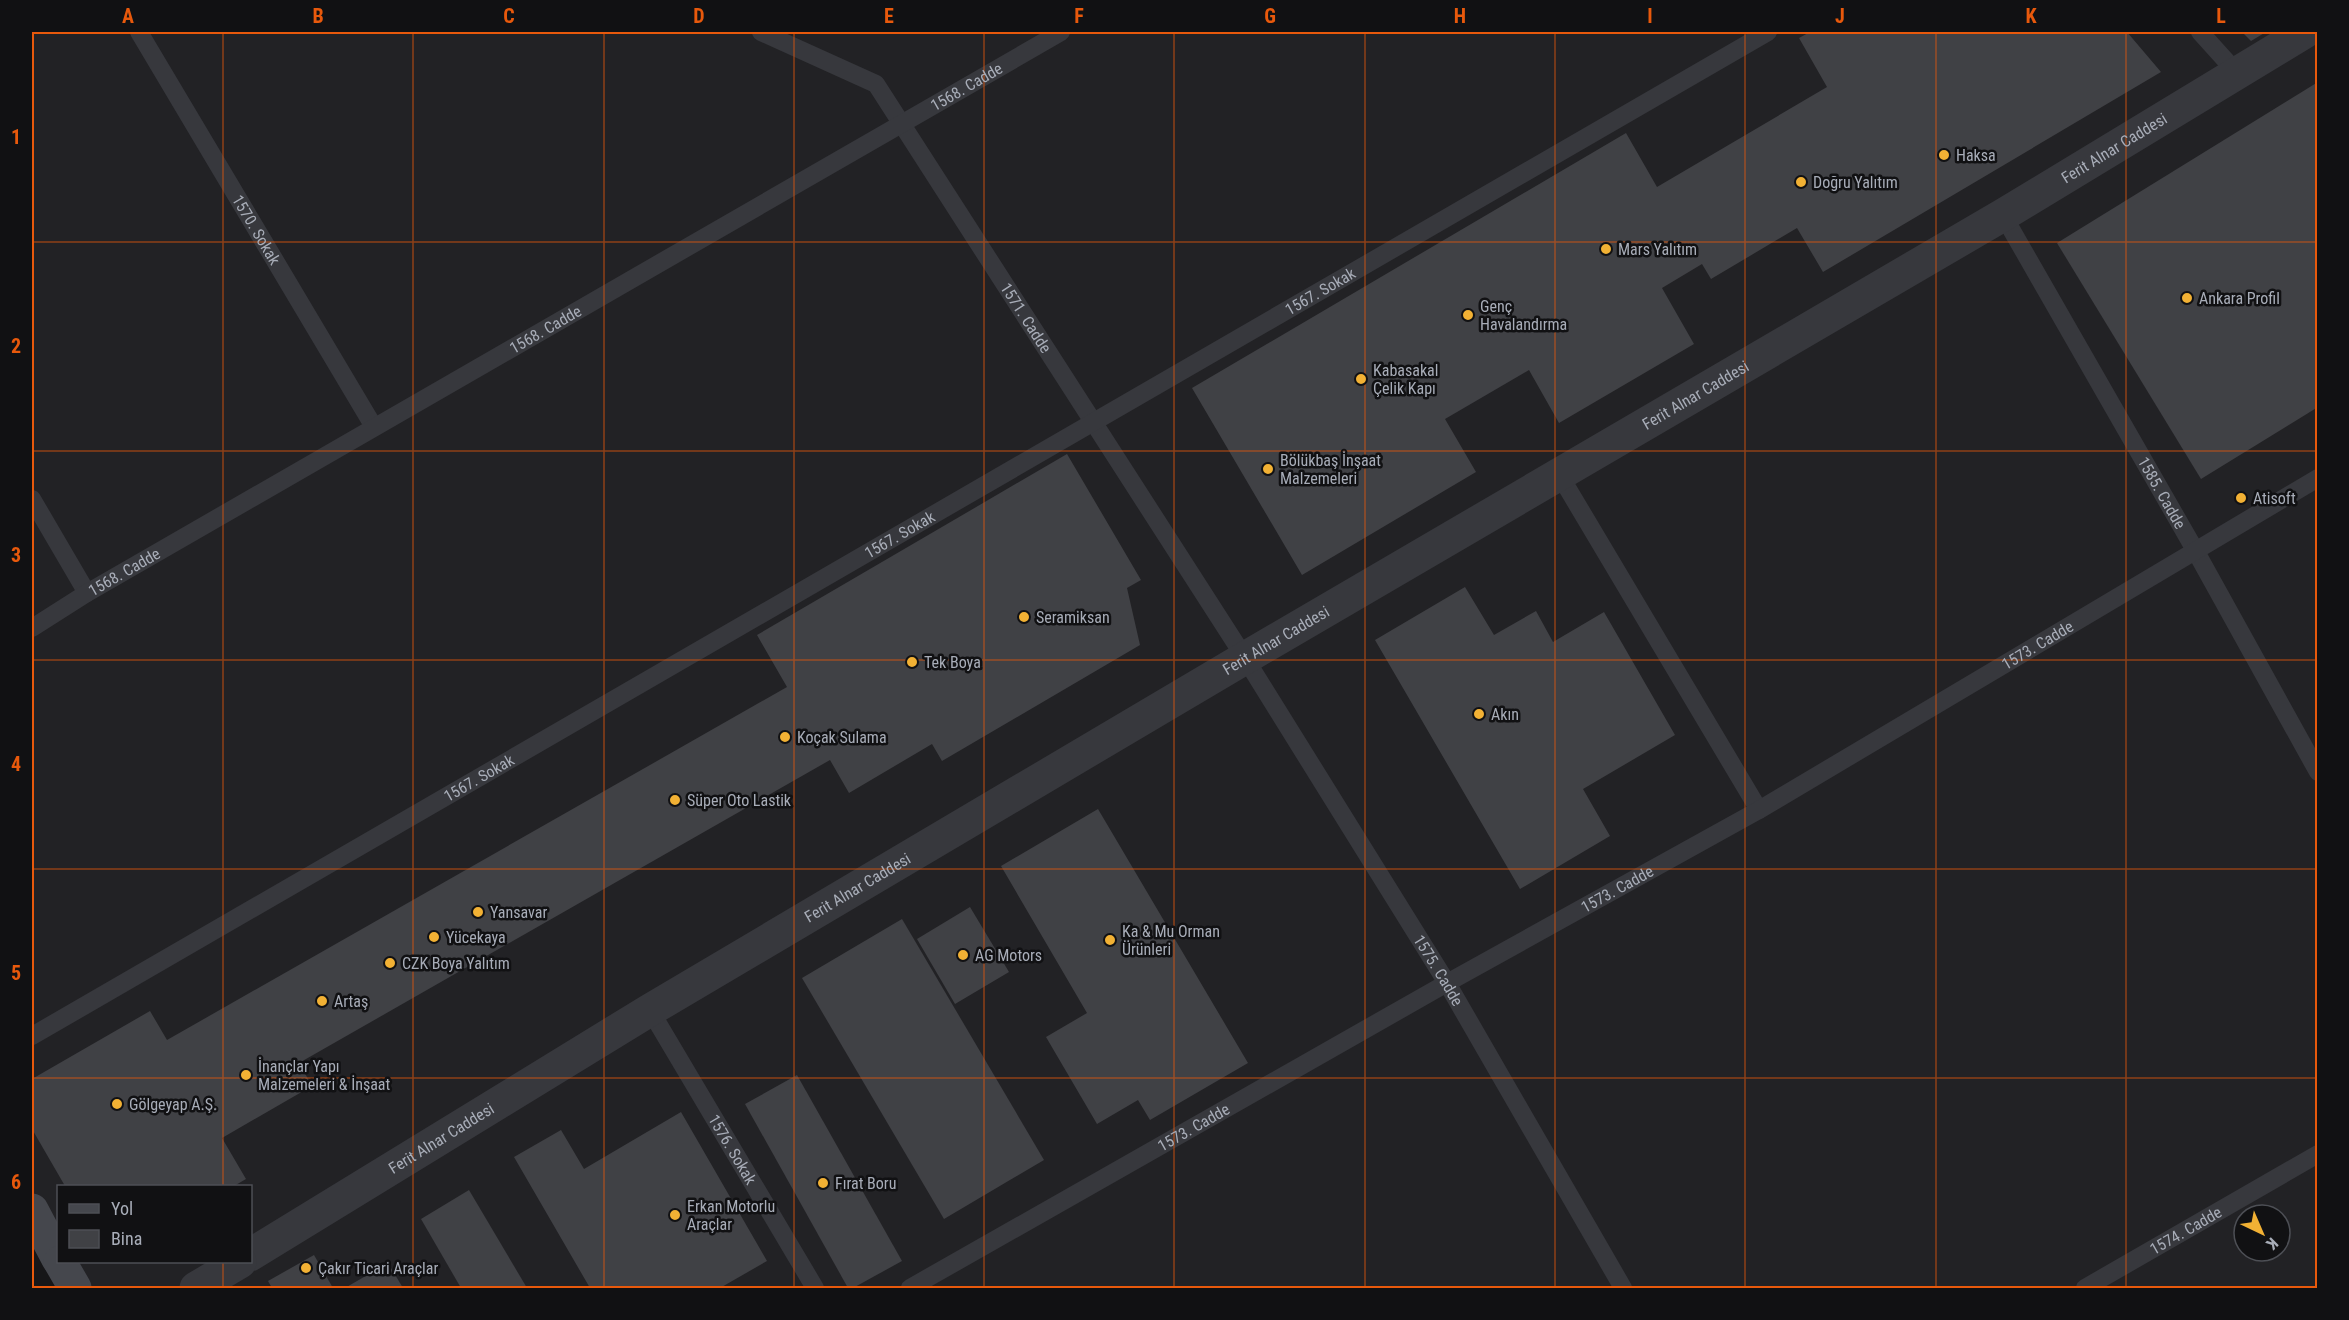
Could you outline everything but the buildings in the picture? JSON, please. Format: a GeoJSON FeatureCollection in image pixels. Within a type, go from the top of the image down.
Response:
{"type":"FeatureCollection","features":[{"type":"Feature","properties":{"kind":"main road"},"geometry":{"type":"LineString","coordinates":[[32,1210],[57,1256]]}},
{"type":"Feature","properties":{"kind":"main road"},"geometry":{"type":"LineString","coordinates":[[61,1263],[75,1288]]}},
{"type":"Feature","properties":{"kind":"street","name":"Ferit Alnar Caddesi"},"geometry":{"type":"LineString","coordinates":[[252,1254],[650,1010],[1245,658],[2003,215],[2305,32]]}},
{"type":"Feature","properties":{"kind":"street"},"geometry":{"type":"LineString","coordinates":[[196,1288],[238,1263]]}},
{"type":"Feature","properties":{"kind":"lane","name":"1570. Sokak"},"geometry":{"type":"LineString","coordinates":[[140,32],[374,427]]}},
{"type":"Feature","properties":{"kind":"lane","name":"1571. Cadde"},"geometry":{"type":"LineString","coordinates":[[761,32],[876,84],[1245,658]]}},
{"type":"Feature","properties":{"kind":"lane","name":"1568. Cadde"},"geometry":{"type":"LineString","coordinates":[[32,628],[87,593],[1061,32]]}},
{"type":"Feature","properties":{"kind":"lane","name":"1567. Sokak"},"geometry":{"type":"LineString","coordinates":[[32,1036],[1768,32]]}},
{"type":"Feature","properties":{"kind":"lane"},"geometry":{"type":"LineString","coordinates":[[2200,32],[2237,73]]}},
{"type":"Feature","properties":{"kind":"lane","name":"1585. Cadde"},"geometry":{"type":"LineString","coordinates":[[2003,215],[2195,550],[2318,772]]}},
{"type":"Feature","properties":{"kind":"lane"},"geometry":{"type":"LineString","coordinates":[[1559,474],[1759,810]]}},
{"type":"Feature","properties":{"kind":"lane","name":"1573. Cadde"},"geometry":{"type":"LineString","coordinates":[[910,1288],[1447,983],[1759,810],[2318,478]]}},
{"type":"Feature","properties":{"kind":"lane"},"geometry":{"type":"LineString","coordinates":[[32,499],[87,593]]}},
{"type":"Feature","properties":{"kind":"lane","name":"1575. Cadde"},"geometry":{"type":"LineString","coordinates":[[1245,658],[1447,983],[1623,1288]]}},
{"type":"Feature","properties":{"kind":"lane","name":"1576. Sokak"},"geometry":{"type":"LineString","coordinates":[[650,1010],[815,1288]]}},
{"type":"Feature","properties":{"kind":"lane","name":"1574. Cadde"},"geometry":{"type":"LineString","coordinates":[[2085,1288],[2318,1154]]}},
{"type":"Feature","properties":{"kind":"shaded area"},"geometry":{"type":"Polygon","coordinates":[[[32,32],[2317,32],[2317,1288],[75,1288],[61,1263],[252,1263],[252,1185],[57,1185],[57,1257],[32,1210],[32,32]]]}},
{"type":"Feature","properties":{"kind":"place","name":"Haksa"},"geometry":{"type":"Point","coordinates":[1944,155]}},
{"type":"Feature","properties":{"kind":"place","name":"Doğru Yalıtım"},"geometry":{"type":"Point","coordinates":[1801,182]}},
{"type":"Feature","properties":{"kind":"place","name":"Mars Yalıtım"},"geometry":{"type":"Point","coordinates":[1606,249]}},
{"type":"Feature","properties":{"kind":"place","name":"Ankara Profil"},"geometry":{"type":"Point","coordinates":[2187,298]}},
{"type":"Feature","properties":{"kind":"place","name":"Genç Havalandırma"},"geometry":{"type":"Point","coordinates":[1468,315]}},
{"type":"Feature","properties":{"kind":"place","name":"Kabasakal Çelik Kapı"},"geometry":{"type":"Point","coordinates":[1361,379]}},
{"type":"Feature","properties":{"kind":"place","name":"Bölükbaş İnşaat Malzemeleri"},"geometry":{"type":"Point","coordinates":[1268,469]}},
{"type":"Feature","properties":{"kind":"place","name":"Atisoft"},"geometry":{"type":"Point","coordinates":[2241,498]}},
{"type":"Feature","properties":{"kind":"place","name":"Seramiksan"},"geometry":{"type":"Point","coordinates":[1024,617]}},
{"type":"Feature","properties":{"kind":"place","name":"Tek Boya"},"geometry":{"type":"Point","coordinates":[912,662]}},
{"type":"Feature","properties":{"kind":"place","name":"Akın"},"geometry":{"type":"Point","coordinates":[1479,714]}},
{"type":"Feature","properties":{"kind":"place","name":"Koçak Sulama"},"geometry":{"type":"Point","coordinates":[785,737]}},
{"type":"Feature","properties":{"kind":"place","name":"Süper Oto Lastik"},"geometry":{"type":"Point","coordinates":[675,800]}},
{"type":"Feature","properties":{"kind":"place","name":"Yansavar"},"geometry":{"type":"Point","coordinates":[478,912]}},
{"type":"Feature","properties":{"kind":"place","name":"Yücekaya"},"geometry":{"type":"Point","coordinates":[434,937]}},
{"type":"Feature","properties":{"kind":"place","name":"Ka & Mu Orman Ürünleri"},"geometry":{"type":"Point","coordinates":[1110,940]}},
{"type":"Feature","properties":{"kind":"place","name":"AG Motors"},"geometry":{"type":"Point","coordinates":[963,955]}},
{"type":"Feature","properties":{"kind":"place","name":"CZK Boya Yalıtım"},"geometry":{"type":"Point","coordinates":[390,963]}},
{"type":"Feature","properties":{"kind":"place","name":"Artaş"},"geometry":{"type":"Point","coordinates":[322,1001]}},
{"type":"Feature","properties":{"kind":"place","name":"İnançlar Yapı Malzemeleri & İnşaat"},"geometry":{"type":"Point","coordinates":[246,1075]}},
{"type":"Feature","properties":{"kind":"place","name":"Gölgeyap A.Ş."},"geometry":{"type":"Point","coordinates":[117,1104]}},
{"type":"Feature","properties":{"kind":"place","name":"Fırat Boru"},"geometry":{"type":"Point","coordinates":[823,1183]}},
{"type":"Feature","properties":{"kind":"place","name":"Erkan Motorlu Araçlar"},"geometry":{"type":"Point","coordinates":[675,1215]}},
{"type":"Feature","properties":{"kind":"place","name":"Çakır Ticari Araçlar"},"geometry":{"type":"Point","coordinates":[306,1268]}}]}
